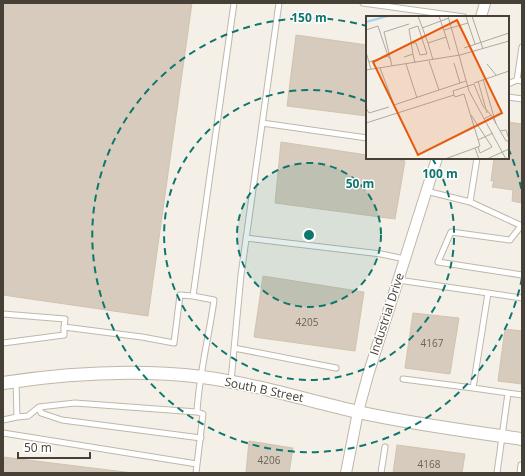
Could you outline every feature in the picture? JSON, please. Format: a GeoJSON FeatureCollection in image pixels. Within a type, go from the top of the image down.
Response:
{"type":"FeatureCollection","features":[{"type":"Feature","properties":{"kind":"street"},"geometry":{"type":"LineString","coordinates":[[481,16],[485,3]]}},
{"type":"Feature","properties":{"kind":"street","name":"Industrial Drive"},"geometry":{"type":"LineString","coordinates":[[346,473],[358,412],[368,375],[436,159]]}},
{"type":"Feature","properties":{"kind":"street","name":"South B Street"},"geometry":{"type":"LineString","coordinates":[[3,383],[78,374],[118,372],[201,377],[254,386],[358,412],[401,421],[522,439]]}},
{"type":"Feature","properties":{"kind":"lane"},"geometry":{"type":"LineString","coordinates":[[193,296],[234,3]]}},
{"type":"Feature","properties":{"kind":"lane"},"geometry":{"type":"LineString","coordinates":[[231,382],[236,317],[246,238],[279,3]]}},
{"type":"Feature","properties":{"kind":"lane"},"geometry":{"type":"LineString","coordinates":[[363,3],[457,16]]}},
{"type":"Feature","properties":{"kind":"lane"},"geometry":{"type":"LineString","coordinates":[[509,84],[519,81],[522,48]]}},
{"type":"Feature","properties":{"kind":"lane"},"geometry":{"type":"LineString","coordinates":[[509,97],[522,99]]}},
{"type":"Feature","properties":{"kind":"lane"},"geometry":{"type":"LineString","coordinates":[[262,123],[366,138]]}},
{"type":"Feature","properties":{"kind":"lane"},"geometry":{"type":"LineString","coordinates":[[470,202],[477,159]]}},
{"type":"Feature","properties":{"kind":"lane"},"geometry":{"type":"LineString","coordinates":[[426,191],[470,202],[522,226],[510,240],[451,232],[438,262],[522,275]]}},
{"type":"Feature","properties":{"kind":"lane"},"geometry":{"type":"LineString","coordinates":[[246,238],[381,254],[405,259]]}},
{"type":"Feature","properties":{"kind":"lane"},"geometry":{"type":"LineString","coordinates":[[398,280],[522,298]]}},
{"type":"Feature","properties":{"kind":"lane"},"geometry":{"type":"LineString","coordinates":[[473,388],[488,293]]}},
{"type":"Feature","properties":{"kind":"lane"},"geometry":{"type":"LineString","coordinates":[[64,327],[142,337],[174,343],[180,295],[214,300],[201,377],[197,412]]}},
{"type":"Feature","properties":{"kind":"lane"},"geometry":{"type":"LineString","coordinates":[[3,314],[64,319],[64,335],[3,343]]}},
{"type":"Feature","properties":{"kind":"lane"},"geometry":{"type":"LineString","coordinates":[[234,348],[336,368]]}},
{"type":"Feature","properties":{"kind":"lane"},"geometry":{"type":"LineString","coordinates":[[402,379],[522,395]]}},
{"type":"Feature","properties":{"kind":"lane"},"geometry":{"type":"LineString","coordinates":[[16,381],[18,417]]}},
{"type":"Feature","properties":{"kind":"lane"},"geometry":{"type":"LineString","coordinates":[[497,473],[508,393]]}},
{"type":"Feature","properties":{"kind":"lane"},"geometry":{"type":"LineString","coordinates":[[3,420],[28,416],[39,407],[75,404],[197,412],[203,414],[196,473]]}},
{"type":"Feature","properties":{"kind":"lane"},"geometry":{"type":"LineString","coordinates":[[39,407],[41,413],[62,420],[201,438]]}},
{"type":"Feature","properties":{"kind":"lane"},"geometry":{"type":"LineString","coordinates":[[3,433],[197,464]]}},
{"type":"Feature","properties":{"kind":"lane"},"geometry":{"type":"LineString","coordinates":[[381,473],[385,447]]}},
{"type":"Feature","properties":{"kind":"lane"},"geometry":{"type":"LineString","coordinates":[[520,473],[521,466]]}},
{"type":"Feature","properties":{"kind":"building"},"geometry":{"type":"Polygon","coordinates":[[[3,3],[192,3],[148,316],[3,295],[3,3]]]}},
{"type":"Feature","properties":{"kind":"building"},"geometry":{"type":"Polygon","coordinates":[[[296,35],[366,45],[366,116],[287,106],[296,35]]]}},
{"type":"Feature","properties":{"kind":"building"},"geometry":{"type":"Polygon","coordinates":[[[509,122],[522,124],[522,203],[512,201],[513,190],[492,187],[494,181],[491,181],[494,159],[509,159],[509,122]]]}},
{"type":"Feature","properties":{"kind":"building"},"geometry":{"type":"Polygon","coordinates":[[[281,142],[366,155],[366,159],[392,159],[405,161],[395,219],[275,203],[281,142]]]}},
{"type":"Feature","properties":{"kind":"building"},"geometry":{"type":"Polygon","coordinates":[[[263,276],[364,292],[355,351],[254,337],[263,276]]]}},
{"type":"Feature","properties":{"kind":"building"},"geometry":{"type":"Polygon","coordinates":[[[413,313],[459,318],[450,374],[405,368],[413,313]]]}},
{"type":"Feature","properties":{"kind":"building"},"geometry":{"type":"Polygon","coordinates":[[[505,329],[522,331],[522,384],[498,381],[505,329]]]}},
{"type":"Feature","properties":{"kind":"building"},"geometry":{"type":"Polygon","coordinates":[[[249,441],[293,448],[289,473],[246,473],[249,441]]]}},
{"type":"Feature","properties":{"kind":"building"},"geometry":{"type":"Polygon","coordinates":[[[397,445],[465,454],[462,473],[393,473],[397,445]]]}},
{"type":"Feature","properties":{"kind":"building"},"geometry":{"type":"Polygon","coordinates":[[[3,457],[133,473],[3,473],[3,457]]]}}]}
